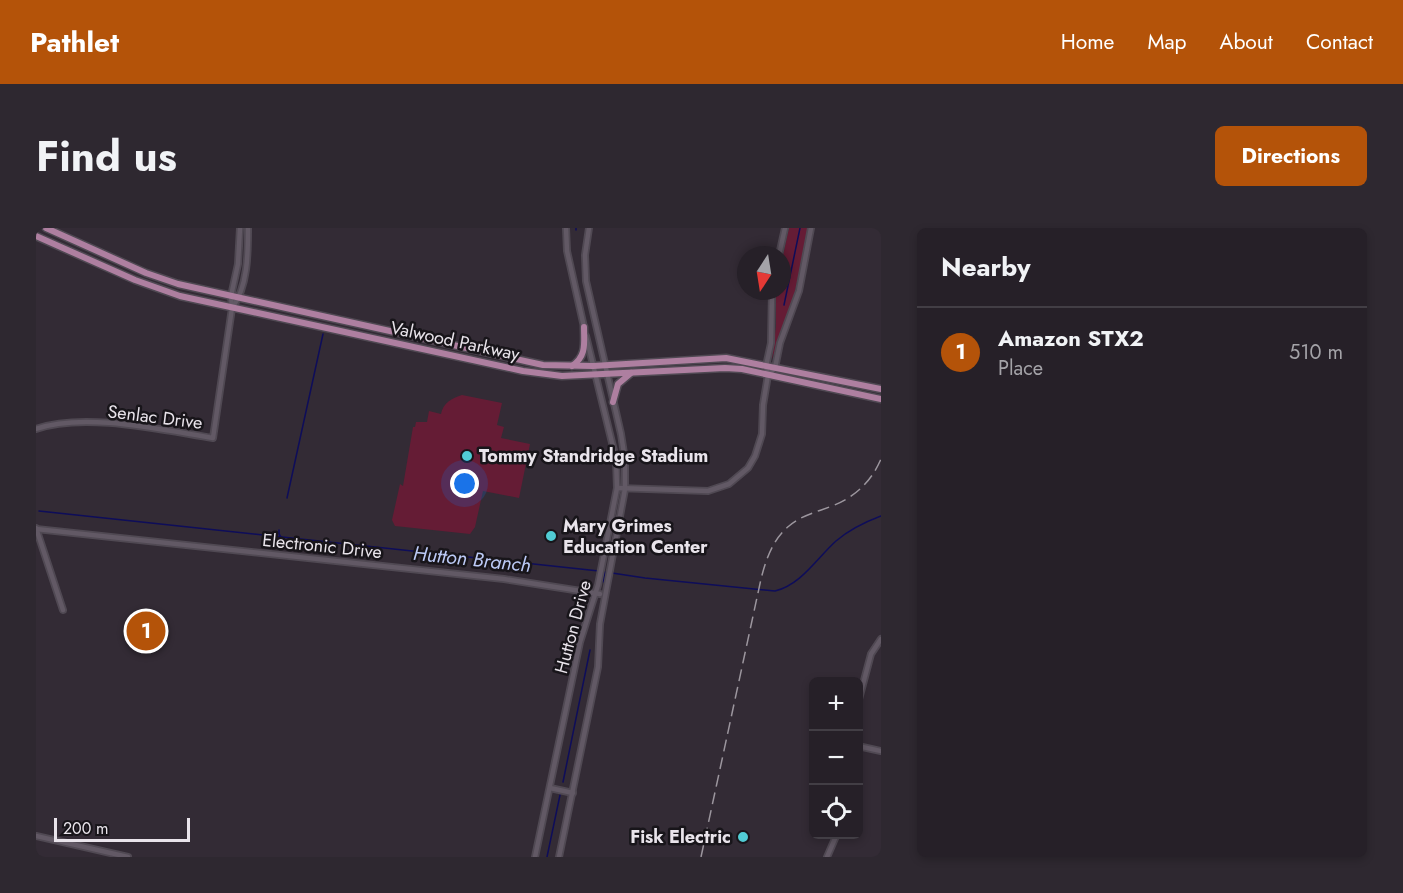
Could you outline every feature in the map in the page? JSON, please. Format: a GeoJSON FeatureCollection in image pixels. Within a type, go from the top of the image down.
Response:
{"type":"FeatureCollection","features":[{"type":"Feature","properties":{"kind":"main road","name":"Valwood Parkway"},"geometry":{"type":"LineString","coordinates":[[46,228],[163,280],[543,364],[571,367],[605,366],[726,358],[881,389]]}},
{"type":"Feature","properties":{"kind":"main road","name":"Valwood Parkway"},"geometry":{"type":"LineString","coordinates":[[36,236],[160,290],[232,308],[540,374],[595,375],[725,368],[881,399]]}},
{"type":"Feature","properties":{"kind":"main road"},"geometry":{"type":"LineString","coordinates":[[75,254],[79,243]]}},
{"type":"Feature","properties":{"kind":"main road"},"geometry":{"type":"LineString","coordinates":[[160,290],[163,280]]}},
{"type":"Feature","properties":{"kind":"main road"},"geometry":{"type":"LineString","coordinates":[[332,330],[334,319]]}},
{"type":"Feature","properties":{"kind":"main road"},"geometry":{"type":"LineString","coordinates":[[571,367],[582,358],[584,352],[584,327]]}},
{"type":"Feature","properties":{"kind":"main road"},"geometry":{"type":"LineString","coordinates":[[458,357],[460,347]]}},
{"type":"Feature","properties":{"kind":"main road"},"geometry":{"type":"LineString","coordinates":[[613,402],[618,384],[633,372]]}},
{"type":"Feature","properties":{"kind":"street","name":"Senlac Drive"},"geometry":{"type":"LineString","coordinates":[[36,429],[58,423],[110,423],[213,438],[232,308],[231,296],[238,264],[240,228]]}},
{"type":"Feature","properties":{"kind":"street"},"geometry":{"type":"LineString","coordinates":[[232,308],[240,298],[249,250],[248,228]]}},
{"type":"Feature","properties":{"kind":"street","name":"Hutton Drive"},"geometry":{"type":"LineString","coordinates":[[535,857],[580,642],[597,593],[616,488],[616,459],[567,251],[566,228]]}},
{"type":"Feature","properties":{"kind":"street","name":"Hutton Drive"},"geometry":{"type":"LineString","coordinates":[[559,857],[598,667],[600,624],[625,489],[625,460],[586,281],[585,255],[589,228]]}},
{"type":"Feature","properties":{"kind":"street"},"geometry":{"type":"LineString","coordinates":[[781,246],[785,228]]}},
{"type":"Feature","properties":{"kind":"street"},"geometry":{"type":"LineString","coordinates":[[768,375],[775,368],[782,337],[799,291],[811,228]]}},
{"type":"Feature","properties":{"kind":"street"},"geometry":{"type":"LineString","coordinates":[[616,488],[708,491],[725,486],[744,472],[752,461],[762,434],[763,405],[768,375],[766,366],[771,343],[772,300]]}},
{"type":"Feature","properties":{"kind":"street"},"geometry":{"type":"LineString","coordinates":[[36,528],[63,610]]}},
{"type":"Feature","properties":{"kind":"street","name":"Electronic Drive"},"geometry":{"type":"LineString","coordinates":[[36,528],[504,579],[605,594]]}},
{"type":"Feature","properties":{"kind":"street"},"geometry":{"type":"LineString","coordinates":[[863,684],[871,654],[881,639]]}},
{"type":"Feature","properties":{"kind":"street"},"geometry":{"type":"LineString","coordinates":[[863,747],[881,751]]}},
{"type":"Feature","properties":{"kind":"street"},"geometry":{"type":"LineString","coordinates":[[550,788],[573,793]]}},
{"type":"Feature","properties":{"kind":"street"},"geometry":{"type":"LineString","coordinates":[[36,836],[128,857]]}},
{"type":"Feature","properties":{"kind":"street"},"geometry":{"type":"LineString","coordinates":[[827,857],[835,839]]}},
{"type":"Feature","properties":{"kind":"shaded area"},"geometry":{"type":"Polygon","coordinates":[[[789,228],[809,228],[793,300],[772,359],[776,300],[791,300],[791,246],[785,246],[789,228]]]}},
{"type":"Feature","properties":{"kind":"shaded area","name":"Tommy Standridge Stadium"},"geometry":{"type":"Polygon","coordinates":[[[462,395],[502,403],[497,425],[504,427],[501,438],[530,444],[519,498],[483,491],[475,527],[470,534],[395,526],[392,520],[400,484],[403,486],[413,427],[416,422],[427,422],[429,411],[441,414],[448,402],[462,395]]]}},
{"type":"Feature","properties":{"kind":"waterway"},"geometry":{"type":"LineString","coordinates":[[784,305],[800,228]]}},
{"type":"Feature","properties":{"kind":"waterway"},"geometry":{"type":"LineString","coordinates":[[287,498],[323,334]]}},
{"type":"Feature","properties":{"kind":"waterway","name":"Hutton Branch"},"geometry":{"type":"LineString","coordinates":[[39,511],[599,571]]}},
{"type":"Feature","properties":{"kind":"waterway","name":"Hutton Branch"},"geometry":{"type":"LineString","coordinates":[[612,573],[775,591],[801,577],[841,537],[881,516]]}},
{"type":"Feature","properties":{"kind":"waterway","name":"Hutton Branch"},"geometry":{"type":"LineString","coordinates":[[279,530],[281,537]]}},
{"type":"Feature","properties":{"kind":"waterway"},"geometry":{"type":"LineString","coordinates":[[603,582],[605,572]]}},
{"type":"Feature","properties":{"kind":"waterway"},"geometry":{"type":"LineString","coordinates":[[563,782],[590,650]]}},
{"type":"Feature","properties":{"kind":"waterway"},"geometry":{"type":"LineString","coordinates":[[547,857],[560,795]]}},
{"type":"Feature","properties":{"kind":"railway"},"geometry":{"type":"LineString","coordinates":[[701,857],[761,579],[771,550],[783,531],[794,522],[855,493],[867,482],[881,459]]}},
{"type":"Feature","properties":{"kind":"place","name":"Tommy Standridge Stadium"},"geometry":{"type":"Point","coordinates":[467,456]}},
{"type":"Feature","properties":{"kind":"place","name":"Mary Grimes Education Center"},"geometry":{"type":"Point","coordinates":[551,536]}},
{"type":"Feature","properties":{"kind":"place","name":"Amazon STX2"},"geometry":{"type":"Point","coordinates":[146,631]}},
{"type":"Feature","properties":{"kind":"place","name":"Fisk Electric"},"geometry":{"type":"Point","coordinates":[743,837]}}]}
